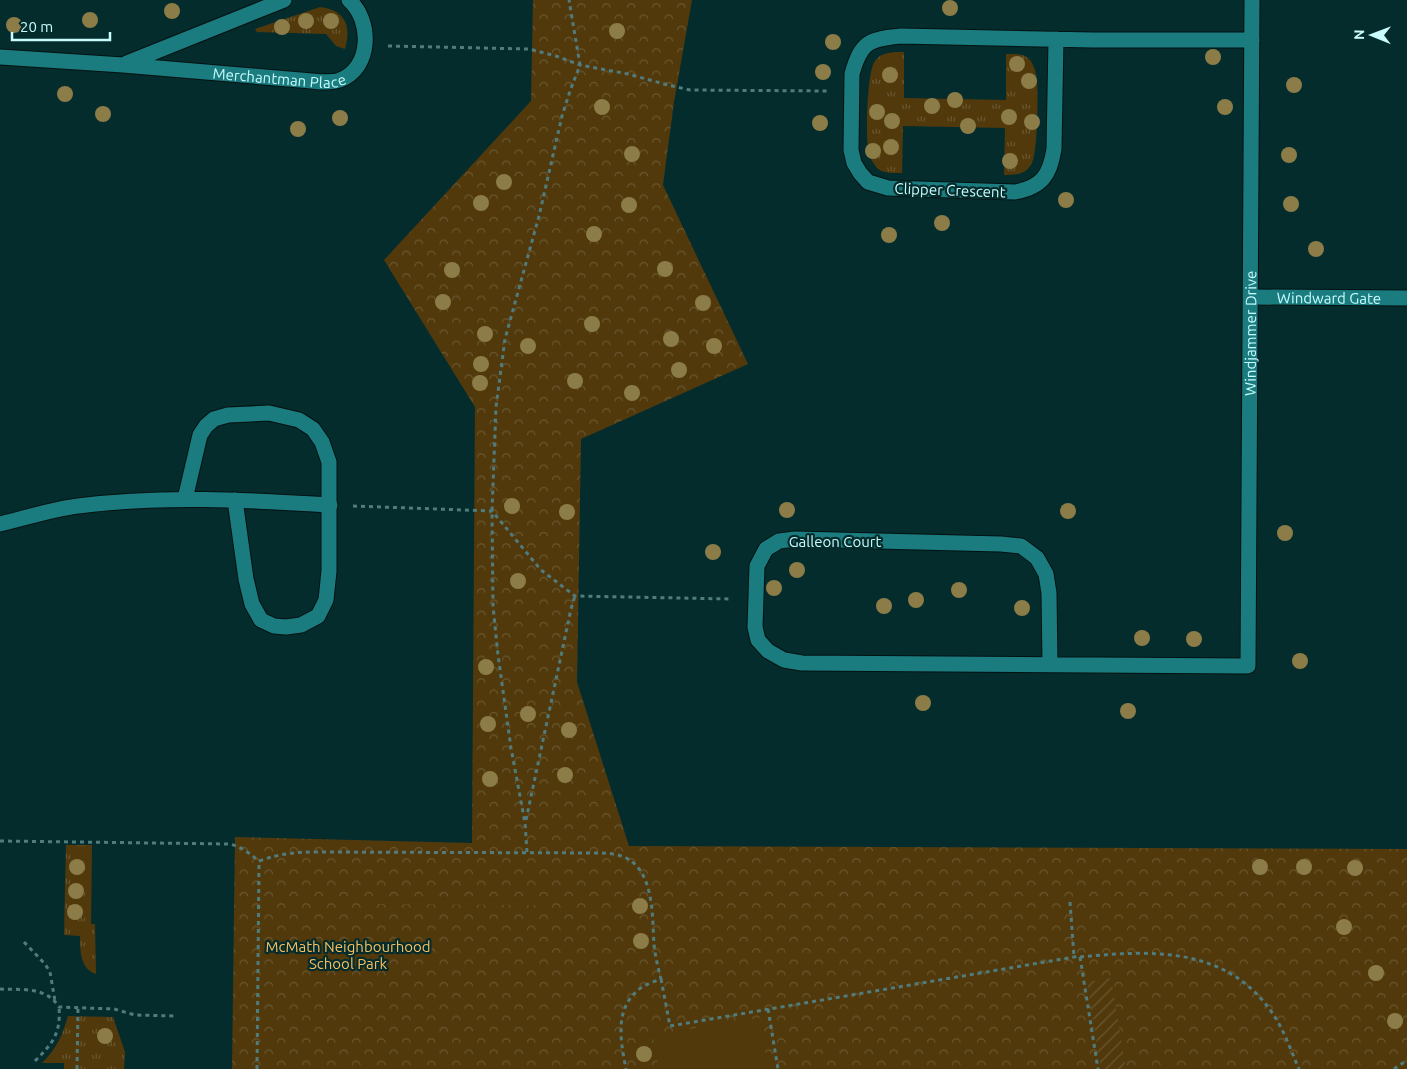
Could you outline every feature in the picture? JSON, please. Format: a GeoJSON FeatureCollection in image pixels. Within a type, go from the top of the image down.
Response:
{"type":"FeatureCollection","features":[{"type":"Feature","properties":{"kind":"street","name":"Merchantman Place"},"geometry":{"type":"LineString","coordinates":[[123,65],[284,0]]}},
{"type":"Feature","properties":{"kind":"street","name":"Merchantman Place"},"geometry":{"type":"LineString","coordinates":[[0,57],[290,79],[340,80],[357,66],[363,54],[364,46],[365,33],[363,21],[349,0]]}},
{"type":"Feature","properties":{"kind":"street","name":"Windjammer Drive"},"geometry":{"type":"LineString","coordinates":[[1248,666],[1252,0]]}},
{"type":"Feature","properties":{"kind":"street","name":"Clipper Crescent"},"geometry":{"type":"LineString","coordinates":[[1056,39],[1055,129],[1052,161],[1048,173],[1039,184],[1028,190],[1006,192],[898,189],[868,182],[860,173],[854,163],[851,150],[852,74],[860,52],[869,42],[880,38],[901,36],[1252,40]]}},
{"type":"Feature","properties":{"kind":"street","name":"Windward Gate"},"geometry":{"type":"LineString","coordinates":[[1251,297],[1407,298]]}},
{"type":"Feature","properties":{"kind":"street"},"geometry":{"type":"LineString","coordinates":[[185,499],[200,435],[214,419],[228,415],[269,413],[299,420],[313,429],[322,442],[329,462],[329,571],[326,600],[318,616],[301,625],[286,627],[274,626],[261,620],[252,604],[241,551],[235,500]]}},
{"type":"Feature","properties":{"kind":"street"},"geometry":{"type":"LineString","coordinates":[[0,524],[75,506],[115,502],[185,499],[330,505]]}},
{"type":"Feature","properties":{"kind":"street","name":"Galleon Court"},"geometry":{"type":"LineString","coordinates":[[1050,664],[1049,593],[1046,574],[1037,558],[1021,546],[795,539],[779,541],[766,549],[757,566],[755,627],[758,640],[768,651],[784,660],[802,663],[1248,666]]}},
{"type":"Feature","properties":{"kind":"path"},"geometry":{"type":"LineString","coordinates":[[526,852],[525,823],[511,748],[493,606],[492,511],[496,407],[505,339],[539,216],[562,116],[580,65],[569,0]]}},
{"type":"Feature","properties":{"kind":"path"},"geometry":{"type":"LineString","coordinates":[[364,46],[529,50],[556,56],[580,65],[628,74],[690,90],[852,92]]}},
{"type":"Feature","properties":{"kind":"path"},"geometry":{"type":"LineString","coordinates":[[330,505],[492,511],[541,570],[575,596],[756,600]]}},
{"type":"Feature","properties":{"kind":"path"},"geometry":{"type":"LineString","coordinates":[[525,823],[575,596]]}},
{"type":"Feature","properties":{"kind":"path"},"geometry":{"type":"LineString","coordinates":[[0,841],[234,844],[260,861]]}},
{"type":"Feature","properties":{"kind":"path"},"geometry":{"type":"LineString","coordinates":[[260,861],[277,855],[297,852],[526,852],[614,854],[623,856],[637,866],[647,885],[652,902],[654,946],[670,1026],[1080,957],[1120,954],[1168,954],[1200,960],[1230,973],[1254,991],[1264,1002],[1274,1015],[1299,1069]]}},
{"type":"Feature","properties":{"kind":"path"},"geometry":{"type":"LineString","coordinates":[[258,1069],[260,861]]}},
{"type":"Feature","properties":{"kind":"path"},"geometry":{"type":"LineString","coordinates":[[1070,902],[1074,958]]}},
{"type":"Feature","properties":{"kind":"path"},"geometry":{"type":"LineString","coordinates":[[24,942],[50,972],[55,1001]]}},
{"type":"Feature","properties":{"kind":"path"},"geometry":{"type":"LineString","coordinates":[[1080,957],[1098,1069]]}},
{"type":"Feature","properties":{"kind":"path"},"geometry":{"type":"LineString","coordinates":[[626,1069],[620,1028],[623,1014],[636,992],[643,986],[661,978]]}},
{"type":"Feature","properties":{"kind":"path"},"geometry":{"type":"LineString","coordinates":[[0,990],[39,991],[55,1001],[59,1007],[59,1028],[49,1046],[35,1061]]}},
{"type":"Feature","properties":{"kind":"path"},"geometry":{"type":"LineString","coordinates":[[59,1007],[114,1009],[135,1015],[175,1016]]}},
{"type":"Feature","properties":{"kind":"path"},"geometry":{"type":"LineString","coordinates":[[77,1069],[78,1007]]}},
{"type":"Feature","properties":{"kind":"path"},"geometry":{"type":"LineString","coordinates":[[768,1009],[778,1069]]}},
{"type":"Feature","properties":{"kind":"path"},"geometry":{"type":"LineString","coordinates":[[1394,1069],[1407,1060]]}},
{"type":"Feature","properties":{"kind":"green space","name":"McMath Neighbourhood School Park"},"geometry":{"type":"Polygon","coordinates":[[[533,0],[692,0],[674,102],[663,185],[748,364],[581,439],[577,682],[629,846],[1407,849],[1407,1069],[232,1069],[235,837],[472,843],[475,407],[384,260],[531,101],[533,0]]]}},
{"type":"Feature","properties":{"kind":"green space"},"geometry":{"type":"Polygon","coordinates":[[[320,7],[335,12],[344,20],[348,33],[345,49],[336,46],[326,34],[257,32],[255,29],[320,7]]]}},
{"type":"Feature","properties":{"kind":"green space"},"geometry":{"type":"Polygon","coordinates":[[[904,52],[904,98],[1006,100],[1006,54],[1027,57],[1037,77],[1036,137],[1031,165],[1019,174],[1004,175],[1005,128],[903,126],[902,173],[888,173],[878,169],[869,153],[867,135],[870,78],[875,61],[884,54],[904,52]]]}},
{"type":"Feature","properties":{"kind":"green space"},"geometry":{"type":"Polygon","coordinates":[[[66,845],[92,845],[91,924],[95,924],[96,974],[91,972],[84,963],[81,953],[80,936],[64,935],[66,845]]]}},
{"type":"Feature","properties":{"kind":"green space"},"geometry":{"type":"Polygon","coordinates":[[[362,899],[540,900],[540,905],[362,904],[362,899]]]}},
{"type":"Feature","properties":{"kind":"green space"},"geometry":{"type":"Polygon","coordinates":[[[1111,978],[1126,1069],[1101,1069],[1087,982],[1111,978]]]}},
{"type":"Feature","properties":{"kind":"green space"},"geometry":{"type":"Polygon","coordinates":[[[68,1016],[113,1017],[125,1052],[124,1069],[64,1069],[64,1063],[42,1063],[52,1052],[64,1030],[68,1016]]]}},
{"type":"Feature","properties":{"kind":"green space"},"geometry":{"type":"Polygon","coordinates":[[[760,1018],[768,1069],[659,1069],[653,1035],[760,1018]]]}}]}
